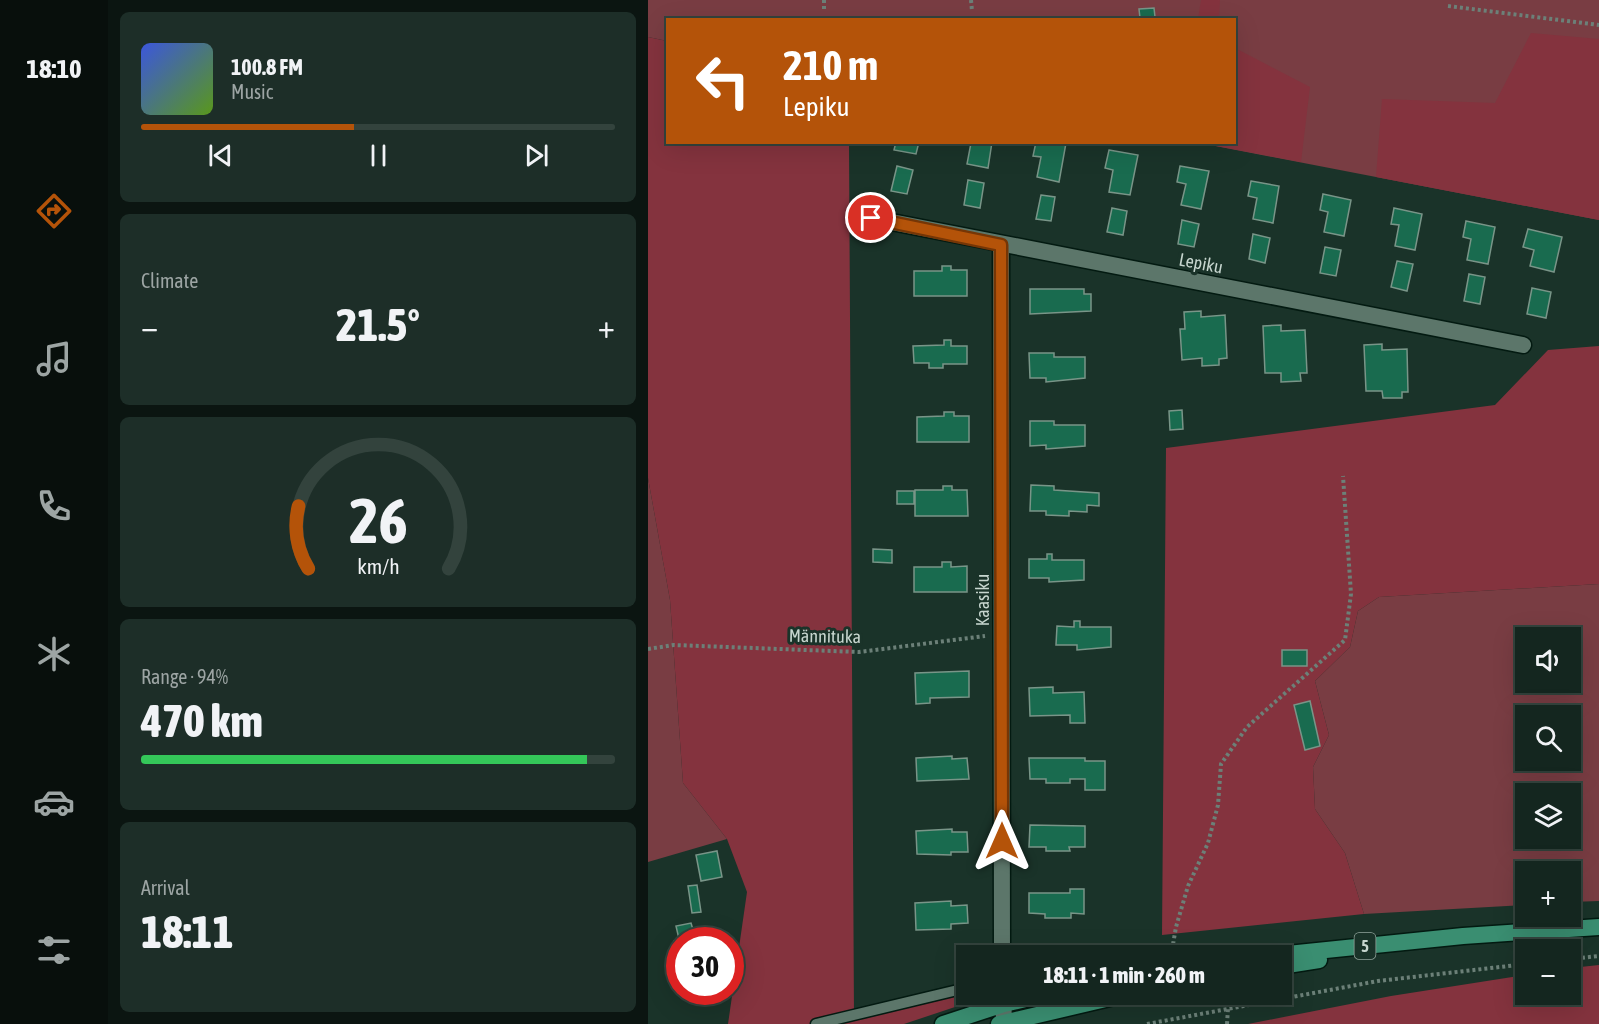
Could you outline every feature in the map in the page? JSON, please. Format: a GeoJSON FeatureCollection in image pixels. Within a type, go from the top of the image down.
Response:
{"type":"FeatureCollection","features":[{"type":"Feature","properties":{"kind":"main road","name":"5"},"geometry":{"type":"LineString","coordinates":[[1292,953],[1463,936],[1599,927]]}},
{"type":"Feature","properties":{"kind":"main road","name":"5"},"geometry":{"type":"LineString","coordinates":[[1292,964],[1463,936]]}},
{"type":"Feature","properties":{"kind":"main road"},"geometry":{"type":"LineString","coordinates":[[943,1024],[989,1005]]}},
{"type":"Feature","properties":{"kind":"main road"},"geometry":{"type":"LineString","coordinates":[[1001,1023],[1080,1005]]}},
{"type":"Feature","properties":{"kind":"street","name":"Lepiku"},"geometry":{"type":"LineString","coordinates":[[871,218],[1523,345]]}},
{"type":"Feature","properties":{"kind":"street","name":"Kaasiku"},"geometry":{"type":"LineString","coordinates":[[1001,245],[1002,945]]}},
{"type":"Feature","properties":{"kind":"street"},"geometry":{"type":"LineString","coordinates":[[1001,1023],[1002,1005]]}},
{"type":"Feature","properties":{"kind":"lane"},"geometry":{"type":"LineString","coordinates":[[816,1024],[956,990]]}},
{"type":"Feature","properties":{"kind":"path"},"geometry":{"type":"LineString","coordinates":[[824,0],[824,10]]}},
{"type":"Feature","properties":{"kind":"path"},"geometry":{"type":"LineString","coordinates":[[971,0],[972,11]]}},
{"type":"Feature","properties":{"kind":"path"},"geometry":{"type":"LineString","coordinates":[[1449,6],[1599,24]]}},
{"type":"Feature","properties":{"kind":"path"},"geometry":{"type":"LineString","coordinates":[[1172,945],[1188,886],[1208,843],[1218,805],[1221,764],[1247,727],[1345,640],[1351,594],[1342,476]]}},
{"type":"Feature","properties":{"kind":"path","name":"Männituka"},"geometry":{"type":"LineString","coordinates":[[648,649],[674,645],[860,652],[1001,634]]}},
{"type":"Feature","properties":{"kind":"path"},"geometry":{"type":"LineString","coordinates":[[1581,958],[1599,956]]}},
{"type":"Feature","properties":{"kind":"path"},"geometry":{"type":"LineString","coordinates":[[1148,1024],[1378,981],[1515,965]]}},
{"type":"Feature","properties":{"kind":"path"},"geometry":{"type":"LineString","coordinates":[[1227,1024],[1228,1008]]}},
{"type":"Feature","properties":{"kind":"shaded area"},"geometry":{"type":"Polygon","coordinates":[[[648,0],[1599,0],[1599,220],[1205,144],[1236,144],[1236,18],[666,18],[666,41],[648,37],[648,0]]]}},
{"type":"Feature","properties":{"kind":"shaded area"},"geometry":{"type":"Polygon","coordinates":[[[1201,0],[1220,0],[1219,18],[1198,18],[1201,0]]]}},
{"type":"Feature","properties":{"kind":"shaded area"},"geometry":{"type":"Polygon","coordinates":[[[1531,33],[1599,39],[1599,220],[1376,177],[1382,99],[1495,103],[1531,33]]]}},
{"type":"Feature","properties":{"kind":"shaded area"},"geometry":{"type":"Polygon","coordinates":[[[648,37],[666,41],[666,144],[849,144],[854,1014],[956,990],[956,1005],[961,1005],[904,1024],[728,1024],[731,1005],[744,1005],[744,927],[742,927],[747,892],[727,839],[683,783],[670,600],[648,478],[648,37]]]}},
{"type":"Feature","properties":{"kind":"shaded area"},"geometry":{"type":"Polygon","coordinates":[[[1236,49],[1310,87],[1301,162],[1205,144],[1236,144],[1236,49]]]}},
{"type":"Feature","properties":{"kind":"shaded area"},"geometry":{"type":"Polygon","coordinates":[[[1599,346],[1599,584],[1379,597],[1358,611],[1350,647],[1315,681],[1329,735],[1313,767],[1315,809],[1345,853],[1364,914],[1162,935],[1166,448],[1495,405],[1548,350],[1599,346]]]}},
{"type":"Feature","properties":{"kind":"shaded area"},"geometry":{"type":"Polygon","coordinates":[[[648,478],[670,600],[683,783],[727,839],[648,862],[648,478]]]}},
{"type":"Feature","properties":{"kind":"shaded area"},"geometry":{"type":"Polygon","coordinates":[[[1599,584],[1599,901],[1581,902],[1581,861],[1515,861],[1515,906],[1364,914],[1345,853],[1315,809],[1313,767],[1329,735],[1315,681],[1350,647],[1358,611],[1379,597],[1599,584]]]}},
{"type":"Feature","properties":{"kind":"shaded area"},"geometry":{"type":"Polygon","coordinates":[[[1599,965],[1599,1024],[1248,1024],[1391,996],[1515,977],[1515,1005],[1581,1005],[1581,967],[1599,965]]]}},
{"type":"Feature","properties":{"kind":"building"},"geometry":{"type":"Polygon","coordinates":[[[1154,8],[1155,17],[1140,18],[1139,9],[1154,8]]]}},
{"type":"Feature","properties":{"kind":"building"},"geometry":{"type":"Polygon","coordinates":[[[896,144],[918,144],[916,154],[894,150],[896,144]]]}},
{"type":"Feature","properties":{"kind":"building"},"geometry":{"type":"Polygon","coordinates":[[[971,144],[992,144],[988,168],[967,164],[971,144]]]}},
{"type":"Feature","properties":{"kind":"building"},"geometry":{"type":"Polygon","coordinates":[[[1036,144],[1066,144],[1059,182],[1037,177],[1041,157],[1033,156],[1036,144]]]}},
{"type":"Feature","properties":{"kind":"building"},"geometry":{"type":"Polygon","coordinates":[[[1109,150],[1138,155],[1130,195],[1109,192],[1113,170],[1105,168],[1109,150]]]}},
{"type":"Feature","properties":{"kind":"building"},"geometry":{"type":"Polygon","coordinates":[[[897,166],[913,170],[907,194],[891,191],[897,166]]]}},
{"type":"Feature","properties":{"kind":"building"},"geometry":{"type":"Polygon","coordinates":[[[1180,166],[1209,171],[1201,209],[1181,205],[1186,184],[1177,182],[1180,166]]]}},
{"type":"Feature","properties":{"kind":"building"},"geometry":{"type":"Polygon","coordinates":[[[968,180],[984,183],[980,208],[964,205],[968,180]]]}},
{"type":"Feature","properties":{"kind":"building"},"geometry":{"type":"Polygon","coordinates":[[[1251,181],[1279,186],[1273,223],[1253,219],[1257,198],[1248,196],[1251,181]]]}},
{"type":"Feature","properties":{"kind":"building"},"geometry":{"type":"Polygon","coordinates":[[[1323,194],[1351,200],[1344,236],[1324,232],[1328,212],[1320,210],[1323,194]]]}},
{"type":"Feature","properties":{"kind":"building"},"geometry":{"type":"Polygon","coordinates":[[[1041,195],[1055,197],[1051,221],[1036,219],[1041,195]]]}},
{"type":"Feature","properties":{"kind":"building"},"geometry":{"type":"Polygon","coordinates":[[[1112,208],[1127,211],[1123,235],[1107,232],[1112,208]]]}},
{"type":"Feature","properties":{"kind":"building"},"geometry":{"type":"Polygon","coordinates":[[[1394,208],[1422,214],[1415,250],[1395,246],[1399,225],[1391,224],[1394,208]]]}},
{"type":"Feature","properties":{"kind":"building"},"geometry":{"type":"Polygon","coordinates":[[[1182,220],[1199,224],[1194,247],[1178,244],[1182,220]]]}},
{"type":"Feature","properties":{"kind":"building"},"geometry":{"type":"Polygon","coordinates":[[[1466,221],[1495,227],[1488,264],[1467,260],[1471,239],[1463,237],[1466,221]]]}},
{"type":"Feature","properties":{"kind":"building"},"geometry":{"type":"Polygon","coordinates":[[[1528,229],[1562,237],[1554,272],[1530,266],[1534,250],[1523,247],[1528,229]]]}},
{"type":"Feature","properties":{"kind":"building"},"geometry":{"type":"Polygon","coordinates":[[[1253,234],[1270,238],[1265,263],[1249,259],[1253,234]]]}},
{"type":"Feature","properties":{"kind":"building"},"geometry":{"type":"Polygon","coordinates":[[[1325,247],[1341,250],[1336,276],[1320,273],[1325,247]]]}},
{"type":"Feature","properties":{"kind":"building"},"geometry":{"type":"Polygon","coordinates":[[[1397,261],[1413,264],[1407,291],[1391,287],[1397,261]]]}},
{"type":"Feature","properties":{"kind":"building"},"geometry":{"type":"Polygon","coordinates":[[[942,266],[951,266],[951,270],[967,270],[967,296],[914,296],[914,271],[942,271],[942,266]]]}},
{"type":"Feature","properties":{"kind":"building"},"geometry":{"type":"Polygon","coordinates":[[[1469,274],[1485,277],[1480,304],[1464,301],[1469,274]]]}},
{"type":"Feature","properties":{"kind":"building"},"geometry":{"type":"Polygon","coordinates":[[[1532,288],[1551,292],[1546,318],[1527,314],[1532,288]]]}},
{"type":"Feature","properties":{"kind":"building"},"geometry":{"type":"Polygon","coordinates":[[[1030,289],[1084,289],[1084,294],[1091,294],[1091,311],[1030,314],[1030,289]]]}},
{"type":"Feature","properties":{"kind":"building"},"geometry":{"type":"Polygon","coordinates":[[[1201,311],[1201,317],[1225,315],[1227,358],[1219,359],[1219,365],[1202,366],[1202,358],[1182,360],[1180,329],[1185,329],[1184,312],[1201,311]]]}},
{"type":"Feature","properties":{"kind":"building"},"geometry":{"type":"Polygon","coordinates":[[[1281,325],[1281,331],[1305,330],[1307,373],[1300,373],[1301,381],[1281,382],[1281,373],[1265,373],[1263,326],[1281,325]]]}},
{"type":"Feature","properties":{"kind":"building"},"geometry":{"type":"Polygon","coordinates":[[[944,340],[951,340],[951,346],[967,346],[967,364],[943,364],[943,368],[929,368],[929,363],[914,363],[913,346],[944,345],[944,340]]]}},
{"type":"Feature","properties":{"kind":"building"},"geometry":{"type":"Polygon","coordinates":[[[1382,344],[1382,350],[1407,349],[1408,392],[1402,392],[1402,398],[1383,398],[1382,391],[1366,391],[1364,345],[1382,344]]]}},
{"type":"Feature","properties":{"kind":"building"},"geometry":{"type":"Polygon","coordinates":[[[1029,353],[1054,353],[1054,357],[1085,357],[1085,378],[1046,382],[1046,378],[1030,378],[1029,353]]]}},
{"type":"Feature","properties":{"kind":"building"},"geometry":{"type":"Polygon","coordinates":[[[1182,410],[1183,429],[1170,430],[1169,411],[1182,410]]]}},
{"type":"Feature","properties":{"kind":"building"},"geometry":{"type":"Polygon","coordinates":[[[944,412],[954,412],[954,416],[969,416],[969,442],[917,442],[917,417],[944,416],[944,412]]]}},
{"type":"Feature","properties":{"kind":"building"},"geometry":{"type":"Polygon","coordinates":[[[1030,421],[1054,421],[1054,425],[1085,425],[1085,446],[1046,449],[1046,445],[1030,446],[1030,421]]]}},
{"type":"Feature","properties":{"kind":"building"},"geometry":{"type":"Polygon","coordinates":[[[1031,485],[1054,486],[1054,490],[1099,493],[1099,506],[1087,505],[1087,512],[1069,511],[1069,516],[1046,515],[1046,511],[1030,511],[1031,485]]]}},
{"type":"Feature","properties":{"kind":"building"},"geometry":{"type":"Polygon","coordinates":[[[943,486],[952,486],[952,490],[967,490],[968,516],[915,516],[915,490],[943,490],[943,486]]]}},
{"type":"Feature","properties":{"kind":"building"},"geometry":{"type":"Polygon","coordinates":[[[897,491],[914,491],[914,504],[897,504],[897,491]]]}},
{"type":"Feature","properties":{"kind":"building"},"geometry":{"type":"Polygon","coordinates":[[[873,549],[892,550],[892,563],[873,562],[873,549]]]}},
{"type":"Feature","properties":{"kind":"building"},"geometry":{"type":"Polygon","coordinates":[[[1047,554],[1052,554],[1052,560],[1084,560],[1084,580],[1049,582],[1049,578],[1029,578],[1029,559],[1047,559],[1047,554]]]}},
{"type":"Feature","properties":{"kind":"building"},"geometry":{"type":"Polygon","coordinates":[[[942,562],[951,562],[951,567],[967,566],[967,592],[914,592],[914,567],[942,567],[942,562]]]}},
{"type":"Feature","properties":{"kind":"building"},"geometry":{"type":"Polygon","coordinates":[[[1074,621],[1080,621],[1080,627],[1111,627],[1111,647],[1077,650],[1077,645],[1056,645],[1057,626],[1074,627],[1074,621]]]}},
{"type":"Feature","properties":{"kind":"building"},"geometry":{"type":"Polygon","coordinates":[[[1282,650],[1307,650],[1307,666],[1282,666],[1282,650]]]}},
{"type":"Feature","properties":{"kind":"building"},"geometry":{"type":"Polygon","coordinates":[[[969,671],[969,697],[930,698],[930,703],[916,704],[915,673],[969,671]]]}},
{"type":"Feature","properties":{"kind":"building"},"geometry":{"type":"Polygon","coordinates":[[[1053,687],[1053,693],[1084,692],[1085,723],[1070,723],[1070,715],[1030,716],[1029,688],[1053,687]]]}},
{"type":"Feature","properties":{"kind":"building"},"geometry":{"type":"Polygon","coordinates":[[[1310,701],[1320,746],[1305,750],[1294,705],[1310,701]]]}},
{"type":"Feature","properties":{"kind":"building"},"geometry":{"type":"Polygon","coordinates":[[[952,756],[952,759],[967,758],[969,779],[917,781],[916,758],[952,756]]]}},
{"type":"Feature","properties":{"kind":"building"},"geometry":{"type":"Polygon","coordinates":[[[1029,758],[1085,758],[1085,761],[1105,761],[1105,790],[1085,790],[1085,779],[1070,779],[1070,783],[1046,783],[1046,779],[1030,779],[1029,758]]]}},
{"type":"Feature","properties":{"kind":"building"},"geometry":{"type":"Polygon","coordinates":[[[1030,825],[1085,826],[1085,847],[1069,847],[1070,851],[1046,851],[1046,847],[1029,847],[1030,825]]]}},
{"type":"Feature","properties":{"kind":"building"},"geometry":{"type":"Polygon","coordinates":[[[952,829],[952,832],[967,832],[968,852],[951,852],[951,855],[917,854],[916,831],[952,829]]]}},
{"type":"Feature","properties":{"kind":"building"},"geometry":{"type":"Polygon","coordinates":[[[717,851],[722,877],[701,881],[696,855],[717,851]]]}},
{"type":"Feature","properties":{"kind":"building"},"geometry":{"type":"Polygon","coordinates":[[[697,885],[701,912],[692,913],[688,886],[697,885]]]}},
{"type":"Feature","properties":{"kind":"building"},"geometry":{"type":"Polygon","coordinates":[[[1070,889],[1084,889],[1084,914],[1071,913],[1071,918],[1045,918],[1045,914],[1029,913],[1029,893],[1070,893],[1070,889]]]}},
{"type":"Feature","properties":{"kind":"building"},"geometry":{"type":"Polygon","coordinates":[[[951,901],[951,906],[967,905],[968,923],[951,924],[951,929],[916,930],[915,903],[951,901]]]}},
{"type":"Feature","properties":{"kind":"building"},"geometry":{"type":"Polygon","coordinates":[[[691,923],[692,927],[676,927],[691,923]]]}},
{"type":"Feature","properties":{"kind":"route"},"geometry":{"type":"LineString","coordinates":[[871,218],[1001,245],[1002,841]]}}]}
